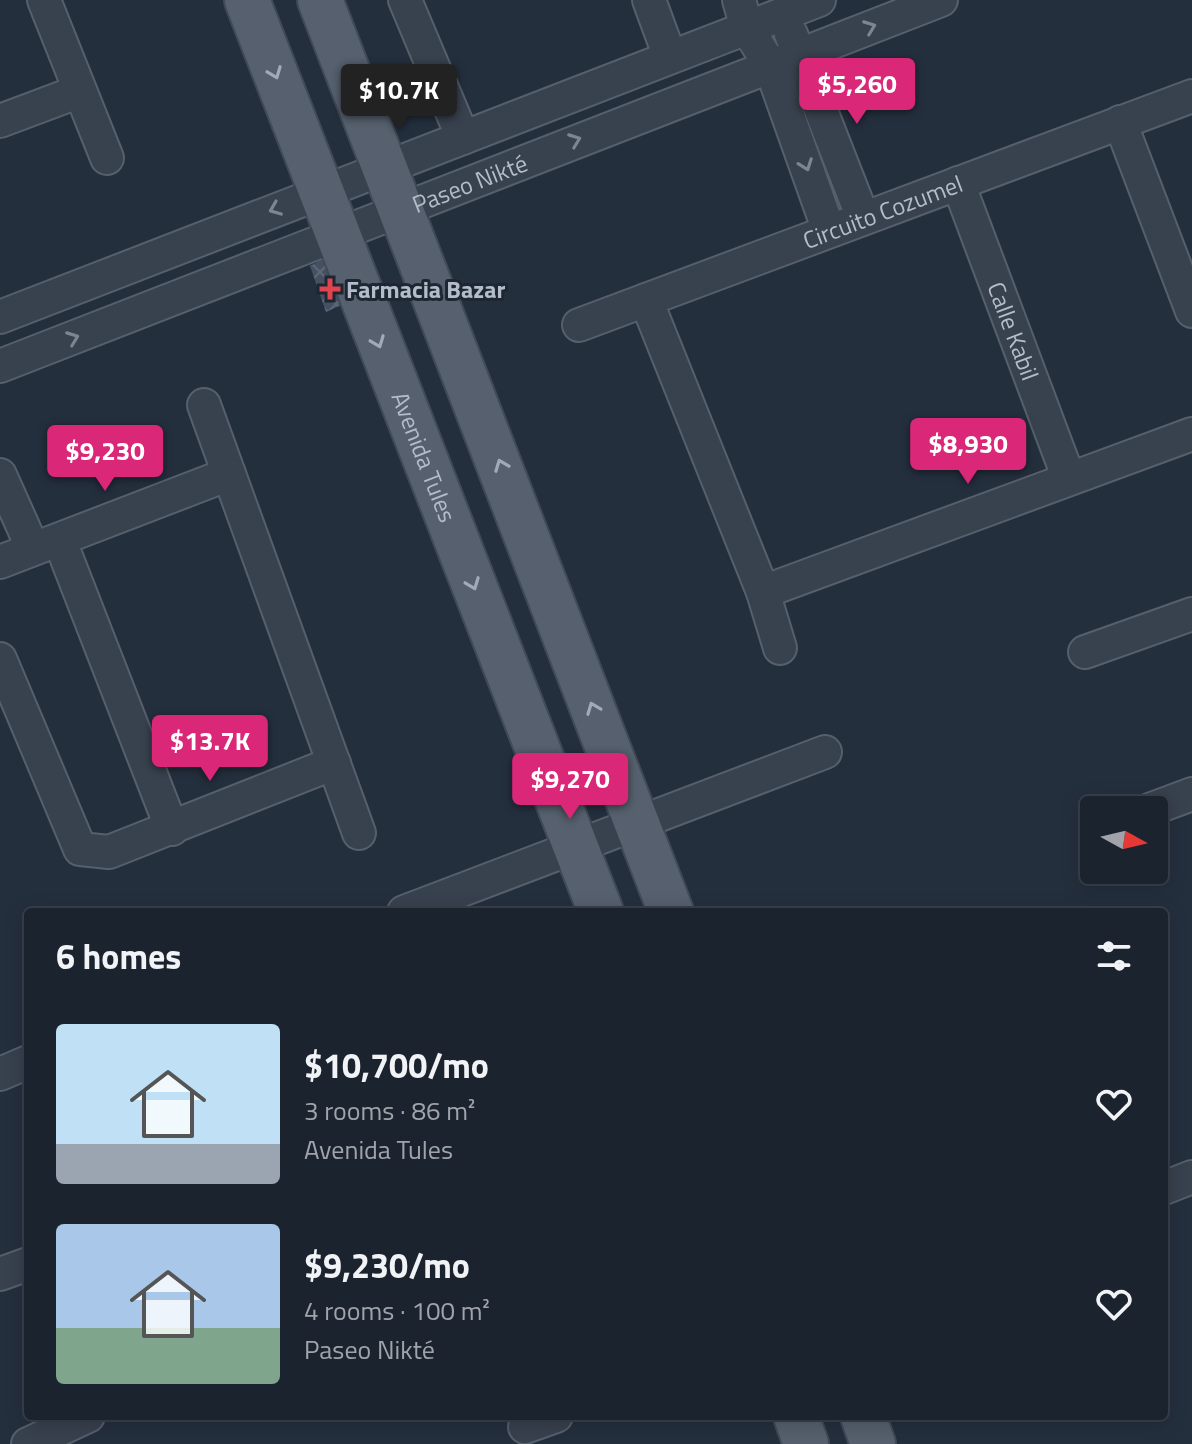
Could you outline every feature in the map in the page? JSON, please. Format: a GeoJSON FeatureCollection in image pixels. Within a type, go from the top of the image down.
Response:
{"type":"FeatureCollection","features":[{"type":"Feature","properties":{"kind":"main road","name":"Avenida Tules"},"geometry":{"type":"LineString","coordinates":[[247,0],[599,908]]}},
{"type":"Feature","properties":{"kind":"main road"},"geometry":{"type":"LineString","coordinates":[[320,0],[387,166],[669,908]]}},
{"type":"Feature","properties":{"kind":"main road"},"geometry":{"type":"LineString","coordinates":[[797,1420],[806,1444]]}},
{"type":"Feature","properties":{"kind":"main road"},"geometry":{"type":"LineString","coordinates":[[864,1420],[873,1444]]}},
{"type":"Feature","properties":{"kind":"street"},"geometry":{"type":"LineString","coordinates":[[44,0],[107,158]]}},
{"type":"Feature","properties":{"kind":"street"},"geometry":{"type":"LineString","coordinates":[[405,0],[463,138]]}},
{"type":"Feature","properties":{"kind":"street"},"geometry":{"type":"LineString","coordinates":[[649,0],[670,57]]}},
{"type":"Feature","properties":{"kind":"street","name":"Paseo Nikté"},"geometry":{"type":"LineString","coordinates":[[0,317],[670,57],[756,11],[819,0]]}},
{"type":"Feature","properties":{"kind":"street","name":"Paseo Nikté"},"geometry":{"type":"LineString","coordinates":[[0,366],[402,207],[941,0]]}},
{"type":"Feature","properties":{"kind":"street"},"geometry":{"type":"LineString","coordinates":[[756,11],[784,59],[863,218]]}},
{"type":"Feature","properties":{"kind":"street"},"geometry":{"type":"LineString","coordinates":[[784,59],[829,231]]}},
{"type":"Feature","properties":{"kind":"street"},"geometry":{"type":"LineString","coordinates":[[0,121],[80,91]]}},
{"type":"Feature","properties":{"kind":"street","name":"Circuito Cozumel"},"geometry":{"type":"LineString","coordinates":[[579,325],[1192,96]]}},
{"type":"Feature","properties":{"kind":"street"},"geometry":{"type":"LineString","coordinates":[[1120,122],[1192,311]]}},
{"type":"Feature","properties":{"kind":"street","name":"Calle Kabil"},"geometry":{"type":"LineString","coordinates":[[958,183],[1069,479]]}},
{"type":"Feature","properties":{"kind":"street"},"geometry":{"type":"LineString","coordinates":[[646,300],[763,592],[780,648]]}},
{"type":"Feature","properties":{"kind":"street"},"geometry":{"type":"LineString","coordinates":[[204,405],[359,833]]}},
{"type":"Feature","properties":{"kind":"street"},"geometry":{"type":"LineString","coordinates":[[763,592],[1192,434]]}},
{"type":"Feature","properties":{"kind":"street"},"geometry":{"type":"LineString","coordinates":[[0,560],[47,545],[229,474]]}},
{"type":"Feature","properties":{"kind":"street"},"geometry":{"type":"LineString","coordinates":[[0,475],[47,545],[172,829]]}},
{"type":"Feature","properties":{"kind":"street"},"geometry":{"type":"LineString","coordinates":[[1085,652],[1192,614]]}},
{"type":"Feature","properties":{"kind":"street"},"geometry":{"type":"LineString","coordinates":[[0,659],[80,849],[109,852],[334,763]]}},
{"type":"Feature","properties":{"kind":"street"},"geometry":{"type":"LineString","coordinates":[[415,908],[825,752]]}},
{"type":"Feature","properties":{"kind":"street"},"geometry":{"type":"LineString","coordinates":[[1168,803],[1192,794]]}},
{"type":"Feature","properties":{"kind":"street"},"geometry":{"type":"LineString","coordinates":[[0,1074],[24,1064]]}},
{"type":"Feature","properties":{"kind":"street"},"geometry":{"type":"LineString","coordinates":[[1168,1186],[1192,1177]]}},
{"type":"Feature","properties":{"kind":"street"},"geometry":{"type":"LineString","coordinates":[[0,1274],[24,1265]]}},
{"type":"Feature","properties":{"kind":"street"},"geometry":{"type":"LineString","coordinates":[[28,1444],[79,1420]]}},
{"type":"Feature","properties":{"kind":"street"},"geometry":{"type":"LineString","coordinates":[[525,1427],[545,1420]]}},
{"type":"Feature","properties":{"kind":"building","name":"Farmacia Bazar"},"geometry":{"type":"Polygon","coordinates":[[[331,255],[348,302],[326,312],[310,266],[331,255]]]}},
{"type":"Feature","properties":{"kind":"place","name":"Farmacia Bazar"},"geometry":{"type":"Point","coordinates":[330,289]}}]}
